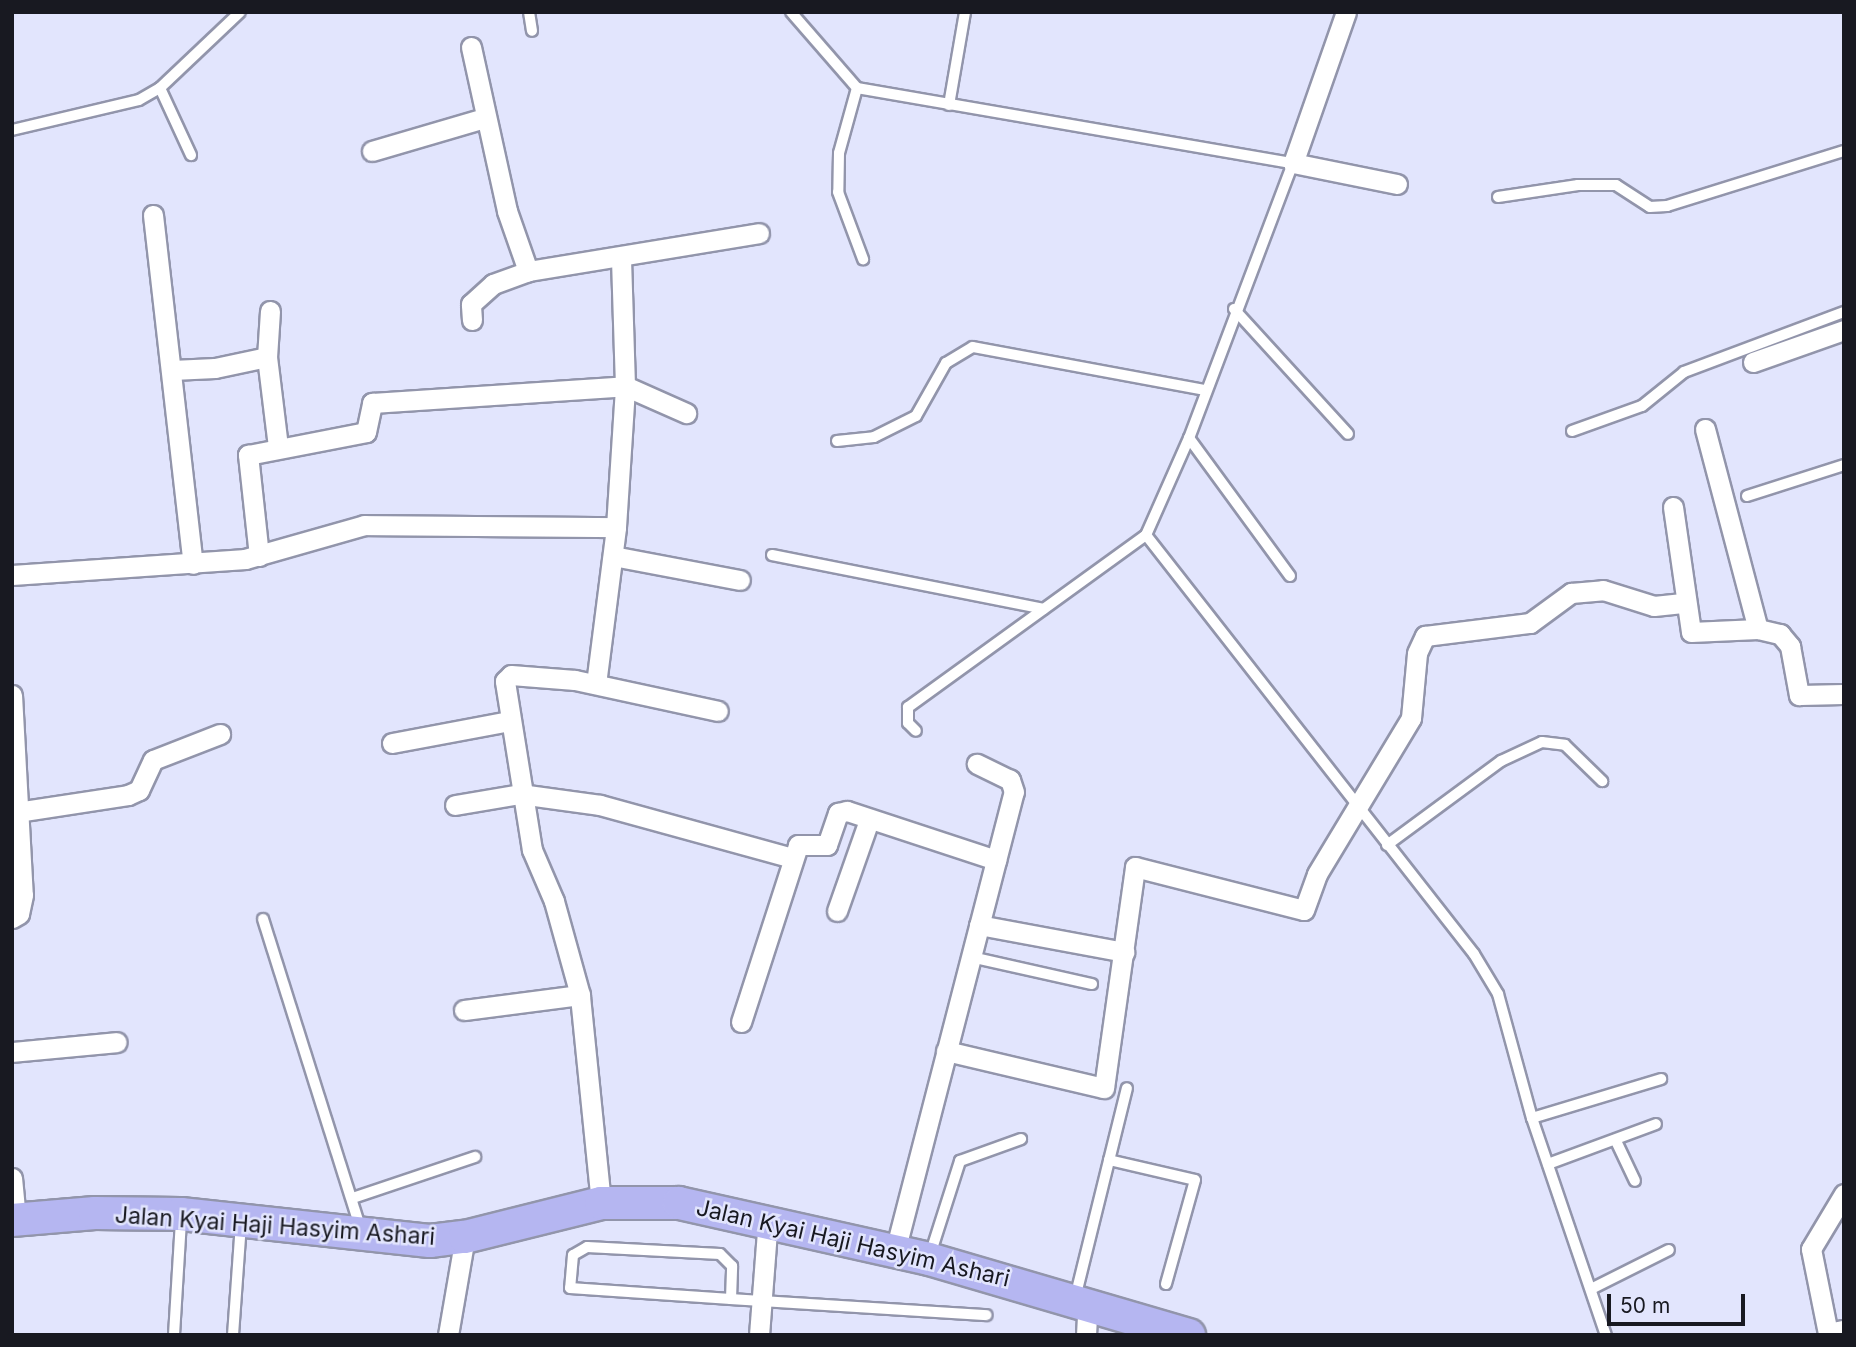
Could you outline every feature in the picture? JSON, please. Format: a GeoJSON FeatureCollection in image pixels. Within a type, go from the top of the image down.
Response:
{"type":"FeatureCollection","features":[{"type":"Feature","properties":{"kind":"main road","name":"Jalan Kyai Haji Hasyim Ashari"},"geometry":{"type":"LineString","coordinates":[[14,1219],[95,1213],[181,1214],[363,1236],[465,1237],[601,1203],[679,1203],[768,1219],[929,1259],[1081,1299],[1189,1335]]}},
{"type":"Feature","properties":{"kind":"street"},"geometry":{"type":"LineString","coordinates":[[1346,12],[1293,163],[1397,184]]}},
{"type":"Feature","properties":{"kind":"street"},"geometry":{"type":"LineString","coordinates":[[471,47],[484,118],[528,271]]}},
{"type":"Feature","properties":{"kind":"street"},"geometry":{"type":"LineString","coordinates":[[372,152],[484,118]]}},
{"type":"Feature","properties":{"kind":"street"},"geometry":{"type":"LineString","coordinates":[[153,215],[193,564]]}},
{"type":"Feature","properties":{"kind":"street"},"geometry":{"type":"LineString","coordinates":[[472,320],[471,304],[493,284],[528,271],[759,233]]}},
{"type":"Feature","properties":{"kind":"street"},"geometry":{"type":"LineString","coordinates":[[596,684],[616,527],[625,386],[621,257]]}},
{"type":"Feature","properties":{"kind":"street"},"geometry":{"type":"LineString","coordinates":[[270,311],[267,357],[278,447]]}},
{"type":"Feature","properties":{"kind":"street"},"geometry":{"type":"LineString","coordinates":[[1753,362],[1844,330]]}},
{"type":"Feature","properties":{"kind":"street"},"geometry":{"type":"LineString","coordinates":[[172,370],[267,357]]}},
{"type":"Feature","properties":{"kind":"street"},"geometry":{"type":"LineString","coordinates":[[259,556],[246,461],[248,455],[278,447],[366,432],[372,403],[625,386],[686,413]]}},
{"type":"Feature","properties":{"kind":"street"},"geometry":{"type":"LineString","coordinates":[[1707,436],[1758,629]]}},
{"type":"Feature","properties":{"kind":"street"},"geometry":{"type":"LineString","coordinates":[[1673,506],[1690,632],[1758,629],[1780,634],[1790,646],[1799,695],[1844,694]]}},
{"type":"Feature","properties":{"kind":"street"},"geometry":{"type":"LineString","coordinates":[[12,575],[193,564],[259,556],[364,526],[616,527]]}},
{"type":"Feature","properties":{"kind":"street"},"geometry":{"type":"LineString","coordinates":[[613,556],[740,580]]}},
{"type":"Feature","properties":{"kind":"street"},"geometry":{"type":"LineString","coordinates":[[946,1051],[1104,1088],[1135,867],[1304,910],[1355,806],[1411,718],[1417,653],[1425,636],[1530,623],[1571,593],[1603,590],[1654,606],[1685,603]]}},
{"type":"Feature","properties":{"kind":"street"},"geometry":{"type":"LineString","coordinates":[[601,1203],[580,995],[520,794],[505,681],[511,675],[596,684],[718,711]]}},
{"type":"Feature","properties":{"kind":"street"},"geometry":{"type":"LineString","coordinates":[[12,695],[23,905],[12,918]]}},
{"type":"Feature","properties":{"kind":"street"},"geometry":{"type":"LineString","coordinates":[[392,743],[510,721]]}},
{"type":"Feature","properties":{"kind":"street"},"geometry":{"type":"LineString","coordinates":[[17,812],[128,795],[139,790],[153,760],[219,734]]}},
{"type":"Feature","properties":{"kind":"street"},"geometry":{"type":"LineString","coordinates":[[895,1251],[1014,792],[1010,780],[977,764]]}},
{"type":"Feature","properties":{"kind":"street"},"geometry":{"type":"LineString","coordinates":[[455,805],[520,794],[600,805],[792,859]]}},
{"type":"Feature","properties":{"kind":"street"},"geometry":{"type":"LineString","coordinates":[[741,1022],[798,845],[827,845],[838,813],[869,820],[996,860]]}},
{"type":"Feature","properties":{"kind":"street"},"geometry":{"type":"LineString","coordinates":[[837,911],[869,820]]}},
{"type":"Feature","properties":{"kind":"street"},"geometry":{"type":"LineString","coordinates":[[979,925],[1125,952]]}},
{"type":"Feature","properties":{"kind":"street"},"geometry":{"type":"LineString","coordinates":[[464,1010],[580,995]]}},
{"type":"Feature","properties":{"kind":"street"},"geometry":{"type":"LineString","coordinates":[[12,1052],[117,1042]]}},
{"type":"Feature","properties":{"kind":"street"},"geometry":{"type":"LineString","coordinates":[[12,1178],[14,1219]]}},
{"type":"Feature","properties":{"kind":"street"},"geometry":{"type":"LineString","coordinates":[[1844,1194],[1811,1249],[1828,1333],[1844,1329]]}},
{"type":"Feature","properties":{"kind":"street"},"geometry":{"type":"LineString","coordinates":[[759,1335],[768,1219]]}},
{"type":"Feature","properties":{"kind":"street"},"geometry":{"type":"LineString","coordinates":[[448,1335],[465,1237]]}},
{"type":"Feature","properties":{"kind":"street"},"geometry":{"type":"LineString","coordinates":[[1081,1299],[1086,1335]]}},
{"type":"Feature","properties":{"kind":"lane"},"geometry":{"type":"LineString","coordinates":[[12,130],[113,109],[160,88],[240,12]]}},
{"type":"Feature","properties":{"kind":"lane"},"geometry":{"type":"LineString","coordinates":[[529,12],[532,31]]}},
{"type":"Feature","properties":{"kind":"lane"},"geometry":{"type":"LineString","coordinates":[[791,12],[857,88],[1293,163],[1234,309],[1189,438],[1146,535],[908,707],[908,723],[916,731]]}},
{"type":"Feature","properties":{"kind":"lane"},"geometry":{"type":"LineString","coordinates":[[949,105],[965,12]]}},
{"type":"Feature","properties":{"kind":"lane"},"geometry":{"type":"LineString","coordinates":[[160,88],[191,155]]}},
{"type":"Feature","properties":{"kind":"lane"},"geometry":{"type":"LineString","coordinates":[[857,88],[839,153],[838,192],[863,260]]}},
{"type":"Feature","properties":{"kind":"lane"},"geometry":{"type":"LineString","coordinates":[[1497,197],[1578,185],[1616,185],[1650,207],[1667,206],[1844,151]]}},
{"type":"Feature","properties":{"kind":"lane"},"geometry":{"type":"LineString","coordinates":[[1234,309],[1348,434]]}},
{"type":"Feature","properties":{"kind":"lane"},"geometry":{"type":"LineString","coordinates":[[1572,431],[1642,407],[1684,372],[1844,312]]}},
{"type":"Feature","properties":{"kind":"lane"},"geometry":{"type":"LineString","coordinates":[[837,441],[874,437],[916,416],[946,363],[973,347],[1206,390]]}},
{"type":"Feature","properties":{"kind":"lane"},"geometry":{"type":"LineString","coordinates":[[1189,438],[1290,576]]}},
{"type":"Feature","properties":{"kind":"lane"},"geometry":{"type":"LineString","coordinates":[[1746,496],[1844,465]]}},
{"type":"Feature","properties":{"kind":"lane"},"geometry":{"type":"LineString","coordinates":[[1146,535],[1355,806],[1474,954],[1497,994],[1532,1118],[1606,1335]]}},
{"type":"Feature","properties":{"kind":"lane"},"geometry":{"type":"LineString","coordinates":[[772,555],[1044,609]]}},
{"type":"Feature","properties":{"kind":"lane"},"geometry":{"type":"LineString","coordinates":[[1387,845],[1501,761],[1542,742],[1565,745],[1602,781]]}},
{"type":"Feature","properties":{"kind":"lane"},"geometry":{"type":"LineString","coordinates":[[262,919],[363,1236]]}},
{"type":"Feature","properties":{"kind":"lane"},"geometry":{"type":"LineString","coordinates":[[971,957],[1092,984]]}},
{"type":"Feature","properties":{"kind":"lane"},"geometry":{"type":"LineString","coordinates":[[1532,1118],[1661,1079]]}},
{"type":"Feature","properties":{"kind":"lane"},"geometry":{"type":"LineString","coordinates":[[1081,1299],[1108,1160],[1127,1088]]}},
{"type":"Feature","properties":{"kind":"lane"},"geometry":{"type":"LineString","coordinates":[[1548,1164],[1656,1124]]}},
{"type":"Feature","properties":{"kind":"lane"},"geometry":{"type":"LineString","coordinates":[[929,1259],[960,1161],[1021,1139]]}},
{"type":"Feature","properties":{"kind":"lane"},"geometry":{"type":"LineString","coordinates":[[1616,1141],[1635,1181]]}},
{"type":"Feature","properties":{"kind":"lane"},"geometry":{"type":"LineString","coordinates":[[353,1198],[475,1157]]}},
{"type":"Feature","properties":{"kind":"lane"},"geometry":{"type":"LineString","coordinates":[[1108,1160],[1195,1181],[1167,1284]]}},
{"type":"Feature","properties":{"kind":"lane"},"geometry":{"type":"LineString","coordinates":[[174,1335],[181,1214]]}},
{"type":"Feature","properties":{"kind":"lane"},"geometry":{"type":"LineString","coordinates":[[233,1335],[241,1220]]}},
{"type":"Feature","properties":{"kind":"lane"},"geometry":{"type":"LineString","coordinates":[[731,1299],[732,1266],[720,1254],[587,1247],[573,1255],[570,1288],[731,1299],[987,1315]]}},
{"type":"Feature","properties":{"kind":"lane"},"geometry":{"type":"LineString","coordinates":[[1591,1289],[1669,1250]]}}]}
